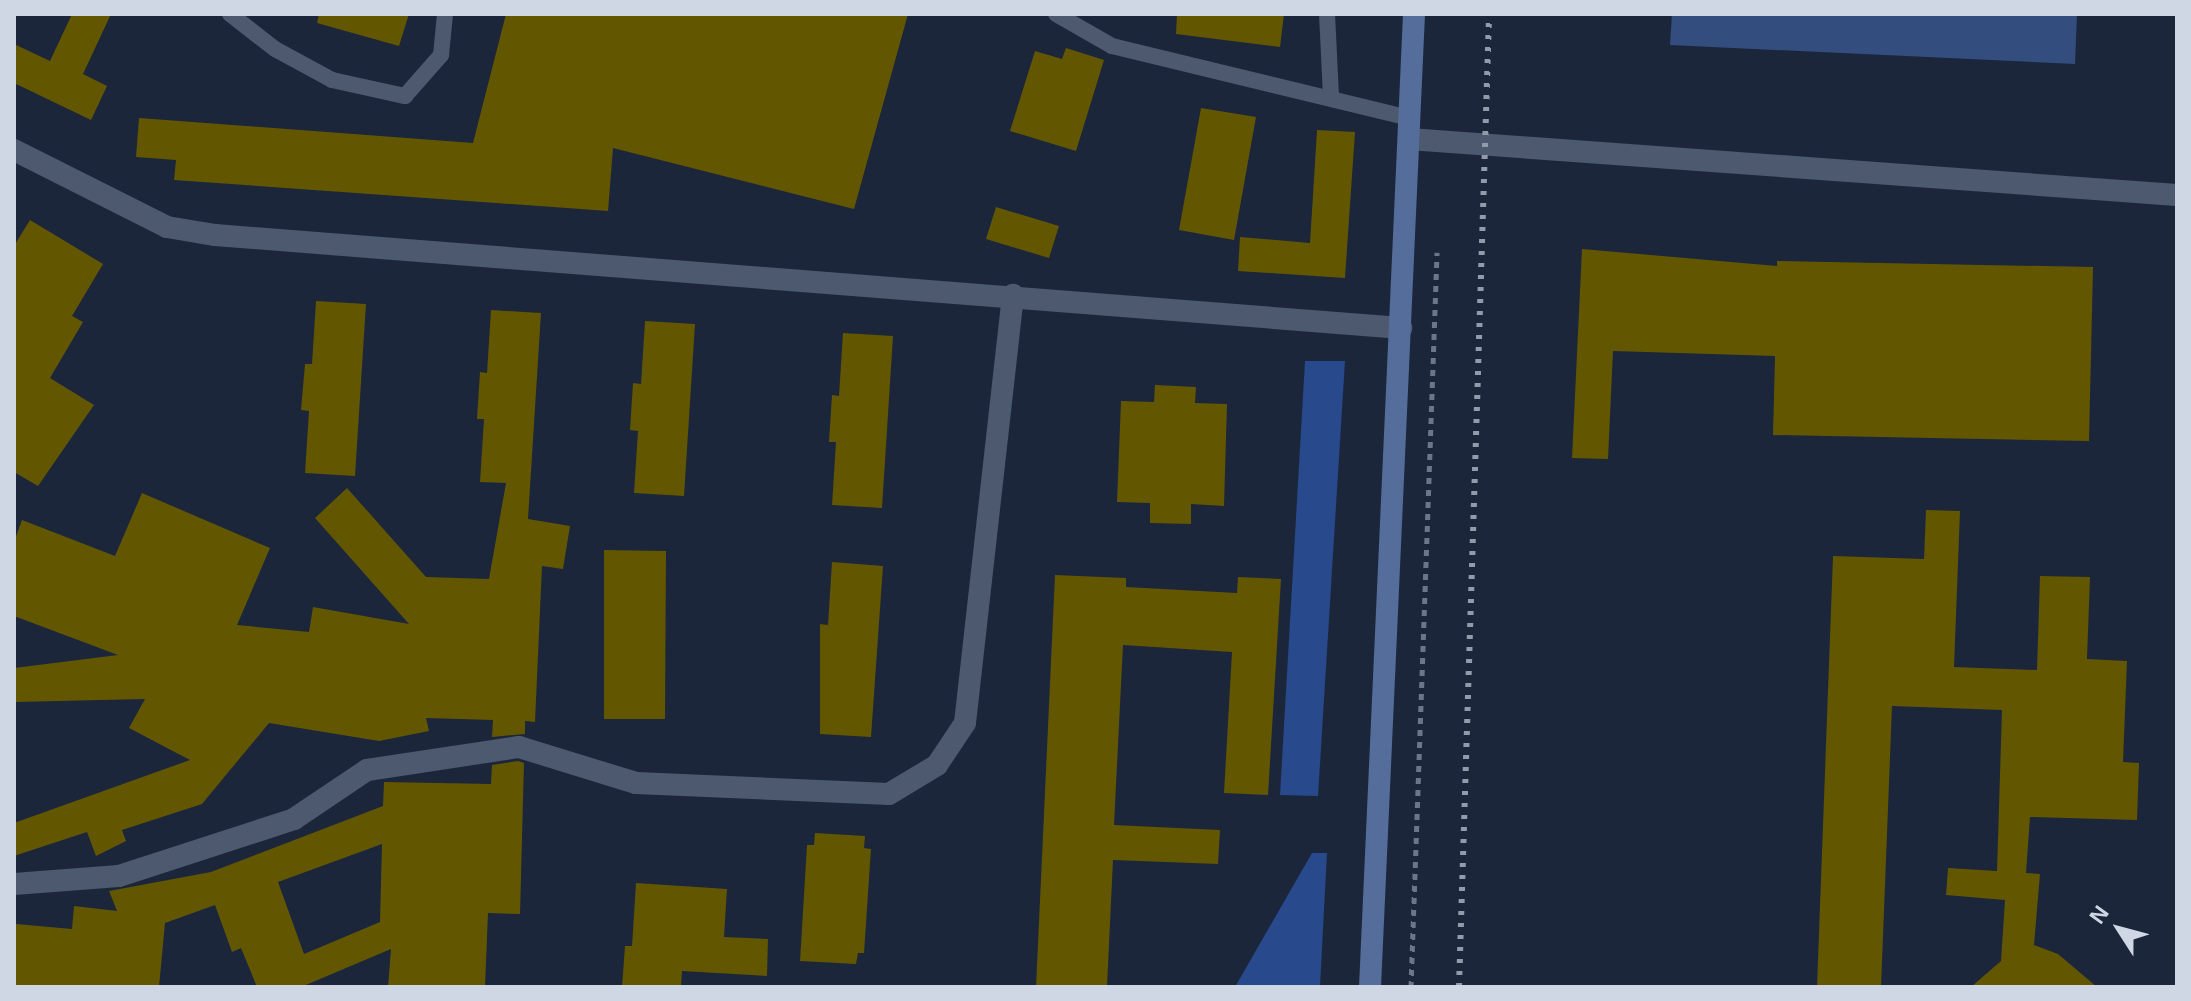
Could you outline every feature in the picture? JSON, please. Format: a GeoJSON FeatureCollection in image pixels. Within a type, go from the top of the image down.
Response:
{"type":"FeatureCollection","features":[{"type":"Feature","properties":{"kind":"main road"},"geometry":{"type":"LineString","coordinates":[[1370,987],[1414,14]]}},
{"type":"Feature","properties":{"kind":"street"},"geometry":{"type":"LineString","coordinates":[[1409,129],[2177,195]]}},
{"type":"Feature","properties":{"kind":"street"},"geometry":{"type":"LineString","coordinates":[[14,150],[167,227],[215,235],[1013,295],[1401,328]]}},
{"type":"Feature","properties":{"kind":"street"},"geometry":{"type":"LineString","coordinates":[[14,884],[119,876],[294,819],[367,770],[519,747],[636,783],[889,794],[937,765],[965,723],[1013,295]]}},
{"type":"Feature","properties":{"kind":"lane"},"geometry":{"type":"LineString","coordinates":[[230,14],[275,49],[332,80],[405,96],[441,55],[445,14]]}},
{"type":"Feature","properties":{"kind":"lane"},"geometry":{"type":"LineString","coordinates":[[1056,14],[1112,46],[1331,96],[1409,129]]}},
{"type":"Feature","properties":{"kind":"lane"},"geometry":{"type":"LineString","coordinates":[[1327,14],[1331,96]]}},
{"type":"Feature","properties":{"kind":"path"},"geometry":{"type":"LineString","coordinates":[[1411,987],[1438,237]]}},
{"type":"Feature","properties":{"kind":"shaded area"},"geometry":{"type":"Polygon","coordinates":[[[1672,14],[2077,14],[2075,64],[1670,45],[1672,14]]]}},
{"type":"Feature","properties":{"kind":"shaded area"},"geometry":{"type":"Polygon","coordinates":[[[1305,361],[1345,361],[1318,796],[1280,795],[1305,361]]]}},
{"type":"Feature","properties":{"kind":"shaded area"},"geometry":{"type":"Polygon","coordinates":[[[1312,853],[1327,853],[1320,987],[1235,987],[1312,853]]]}},
{"type":"Feature","properties":{"kind":"building"},"geometry":{"type":"Polygon","coordinates":[[[72,14],[111,14],[83,74],[107,86],[91,120],[14,83],[14,44],[50,61],[72,14]]]}},
{"type":"Feature","properties":{"kind":"building"},"geometry":{"type":"Polygon","coordinates":[[[319,14],[409,14],[399,46],[317,23],[319,14]]]}},
{"type":"Feature","properties":{"kind":"building"},"geometry":{"type":"Polygon","coordinates":[[[506,14],[908,14],[854,209],[613,148],[608,211],[174,180],[176,160],[136,157],[139,118],[473,143],[506,14]]]}},
{"type":"Feature","properties":{"kind":"building"},"geometry":{"type":"Polygon","coordinates":[[[1177,14],[1284,14],[1280,47],[1176,34],[1177,14]]]}},
{"type":"Feature","properties":{"kind":"building"},"geometry":{"type":"Polygon","coordinates":[[[1066,48],[1104,60],[1076,151],[1010,131],[1035,51],[1062,59],[1066,48]]]}},
{"type":"Feature","properties":{"kind":"building"},"geometry":{"type":"Polygon","coordinates":[[[1201,108],[1256,117],[1234,240],[1179,230],[1201,108]]]}},
{"type":"Feature","properties":{"kind":"building"},"geometry":{"type":"Polygon","coordinates":[[[1317,130],[1355,132],[1345,278],[1238,271],[1240,237],[1310,243],[1317,130]]]}},
{"type":"Feature","properties":{"kind":"building"},"geometry":{"type":"Polygon","coordinates":[[[996,207],[1059,226],[1049,258],[986,239],[996,207]]]}},
{"type":"Feature","properties":{"kind":"building"},"geometry":{"type":"Polygon","coordinates":[[[30,220],[103,264],[72,316],[83,322],[50,378],[94,405],[38,486],[14,472],[14,246],[30,220]]]}},
{"type":"Feature","properties":{"kind":"building"},"geometry":{"type":"Polygon","coordinates":[[[1582,249],[1777,266],[1777,261],[2093,267],[2089,441],[1773,435],[1775,356],[1613,351],[1608,459],[1572,458],[1582,249]]]}},
{"type":"Feature","properties":{"kind":"building"},"geometry":{"type":"Polygon","coordinates":[[[316,301],[366,304],[355,476],[305,473],[309,411],[301,410],[305,364],[312,364],[316,301]]]}},
{"type":"Feature","properties":{"kind":"building"},"geometry":{"type":"Polygon","coordinates":[[[491,310],[541,313],[528,519],[570,526],[563,569],[542,566],[535,722],[525,721],[525,734],[492,737],[493,720],[426,718],[429,731],[379,741],[269,723],[202,804],[122,830],[126,841],[96,856],[87,832],[14,856],[14,823],[190,760],[129,728],[145,699],[14,702],[14,668],[118,655],[14,616],[14,542],[22,520],[115,556],[142,493],[270,548],[237,625],[309,632],[313,607],[409,624],[315,518],[347,488],[426,577],[489,579],[506,483],[480,482],[484,419],[477,419],[480,372],[487,373],[491,310]]]}},
{"type":"Feature","properties":{"kind":"building"},"geometry":{"type":"Polygon","coordinates":[[[645,321],[695,324],[684,496],[634,493],[638,431],[630,430],[633,383],[641,384],[645,321]]]}},
{"type":"Feature","properties":{"kind":"building"},"geometry":{"type":"Polygon","coordinates":[[[843,333],[893,336],[882,508],[832,505],[836,442],[829,442],[832,395],[839,396],[843,333]]]}},
{"type":"Feature","properties":{"kind":"building"},"geometry":{"type":"Polygon","coordinates":[[[1155,385],[1196,387],[1195,403],[1227,404],[1224,506],[1191,504],[1191,524],[1150,523],[1150,503],[1117,502],[1121,401],[1154,402],[1155,385]]]}},
{"type":"Feature","properties":{"kind":"building"},"geometry":{"type":"Polygon","coordinates":[[[1926,510],[1960,511],[1954,667],[2037,670],[2040,576],[2090,577],[2087,659],[2127,661],[2123,762],[2139,763],[2137,820],[2030,817],[2026,873],[2040,874],[2034,945],[2058,954],[2097,987],[1971,987],[2001,961],[2005,900],[1946,895],[1948,868],[1997,871],[2002,710],[1892,706],[1881,987],[1817,987],[1833,556],[1924,559],[1926,510]]]}},
{"type":"Feature","properties":{"kind":"building"},"geometry":{"type":"Polygon","coordinates":[[[604,550],[666,551],[665,719],[604,719],[604,550]]]}},
{"type":"Feature","properties":{"kind":"building"},"geometry":{"type":"Polygon","coordinates":[[[832,562],[883,566],[871,737],[820,734],[820,624],[828,625],[832,562]]]}},
{"type":"Feature","properties":{"kind":"building"},"geometry":{"type":"Polygon","coordinates":[[[1055,575],[1126,578],[1126,587],[1237,593],[1238,577],[1281,579],[1268,795],[1224,793],[1232,652],[1123,645],[1114,825],[1220,830],[1218,864],[1113,860],[1107,987],[1036,987],[1055,575]]]}},
{"type":"Feature","properties":{"kind":"building"},"geometry":{"type":"Polygon","coordinates":[[[524,763],[520,914],[488,913],[485,987],[388,987],[391,949],[301,987],[257,987],[241,948],[232,952],[215,905],[165,923],[159,987],[14,987],[16,924],[72,929],[74,906],[117,911],[109,891],[211,872],[383,806],[384,782],[491,784],[492,765],[524,763]],[[382,844],[278,882],[304,954],[380,922],[382,844]]]}},
{"type":"Feature","properties":{"kind":"building"},"geometry":{"type":"Polygon","coordinates":[[[815,833],[865,836],[864,848],[871,849],[864,953],[858,953],[856,964],[800,961],[807,845],[814,845],[815,833]]]}},
{"type":"Feature","properties":{"kind":"building"},"geometry":{"type":"Polygon","coordinates":[[[636,883],[727,889],[724,937],[768,939],[767,976],[682,971],[681,987],[622,987],[625,946],[632,946],[636,883]]]}},
{"type":"Feature","properties":{"kind":"railway"},"geometry":{"type":"LineString","coordinates":[[1459,987],[1489,14]]}}]}
